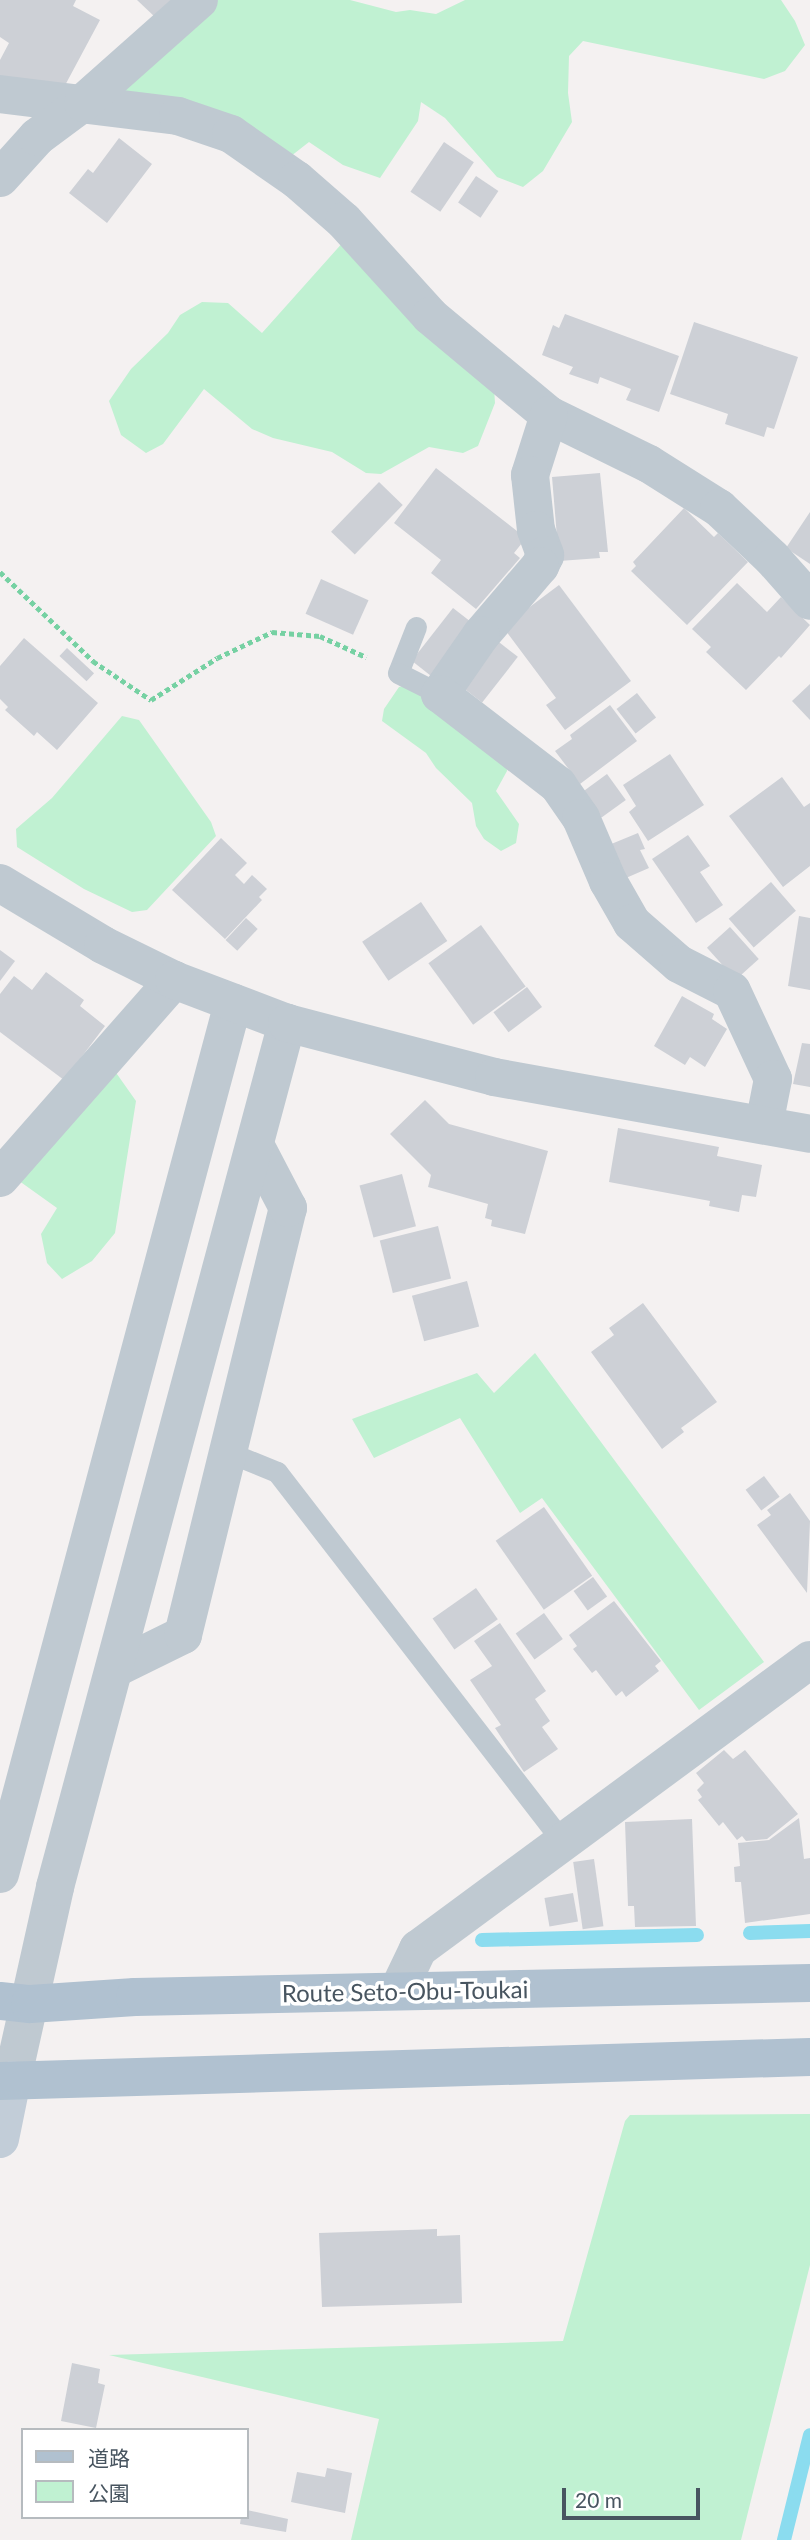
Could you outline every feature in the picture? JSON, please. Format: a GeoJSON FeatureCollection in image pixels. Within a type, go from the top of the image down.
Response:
{"type":"FeatureCollection","features":[{"type":"Feature","properties":{"kind":"main road","name":"Route Seto-Obu-Toukai"},"geometry":{"type":"LineString","coordinates":[[15,2002],[135,1997],[810,1983]]}},
{"type":"Feature","properties":{"kind":"main road"},"geometry":{"type":"LineString","coordinates":[[0,2139],[6,2081],[810,2057]]}},
{"type":"Feature","properties":{"kind":"street"},"geometry":{"type":"LineString","coordinates":[[0,178],[37,138],[83,103],[199,0]]}},
{"type":"Feature","properties":{"kind":"street"},"geometry":{"type":"LineString","coordinates":[[0,94],[178,116],[232,134],[297,180],[334,213],[430,316],[549,415],[649,464],[719,508],[772,558],[810,601]]}},
{"type":"Feature","properties":{"kind":"street"},"geometry":{"type":"LineString","coordinates":[[549,415],[530,475],[536,530],[545,555],[540,566],[481,635],[440,694],[558,785],[581,818],[608,881],[632,923],[679,964],[732,991],[773,1079],[764,1125]]}},
{"type":"Feature","properties":{"kind":"street"},"geometry":{"type":"LineString","coordinates":[[0,883],[103,945],[174,980],[287,1023],[494,1077],[810,1134]]}},
{"type":"Feature","properties":{"kind":"street"},"geometry":{"type":"LineString","coordinates":[[0,1178],[174,980]]}},
{"type":"Feature","properties":{"kind":"street"},"geometry":{"type":"LineString","coordinates":[[0,1874],[233,1003]]}},
{"type":"Feature","properties":{"kind":"street"},"geometry":{"type":"LineString","coordinates":[[6,2081],[15,2002],[55,1887],[287,1023]]}},
{"type":"Feature","properties":{"kind":"street"},"geometry":{"type":"LineString","coordinates":[[114,1669],[183,1635],[288,1208],[255,1146]]}},
{"type":"Feature","properties":{"kind":"street"},"geometry":{"type":"LineString","coordinates":[[398,1991],[418,1949],[810,1660]]}},
{"type":"Feature","properties":{"kind":"lane"},"geometry":{"type":"LineString","coordinates":[[416,627],[398,673],[440,694]]}},
{"type":"Feature","properties":{"kind":"lane"},"geometry":{"type":"LineString","coordinates":[[228,1452],[277,1472],[563,1842]]}},
{"type":"Feature","properties":{"kind":"path"},"geometry":{"type":"LineString","coordinates":[[0,572],[93,661],[151,700],[217,658],[272,632],[320,636],[398,673]]}},
{"type":"Feature","properties":{"kind":"green space"},"geometry":{"type":"Polygon","coordinates":[[[218,0],[350,0],[396,12],[410,10],[436,14],[465,0],[781,0],[795,21],[805,45],[785,71],[764,79],[583,41],[569,56],[568,93],[572,122],[543,171],[523,187],[497,177],[445,118],[421,102],[418,121],[380,178],[343,165],[309,142],[286,160],[122,94],[124,82],[218,0]]]}},
{"type":"Feature","properties":{"kind":"green space"},"geometry":{"type":"Polygon","coordinates":[[[345,240],[494,388],[495,403],[478,446],[463,453],[429,447],[381,474],[366,473],[332,452],[273,438],[252,429],[204,389],[163,444],[146,453],[121,435],[109,401],[131,369],[168,333],[180,315],[202,302],[228,303],[262,333],[345,240]]]}},
{"type":"Feature","properties":{"kind":"green space"},"geometry":{"type":"Polygon","coordinates":[[[408,685],[506,757],[507,771],[496,791],[519,824],[516,843],[501,851],[484,839],[476,826],[472,803],[436,768],[426,753],[382,721],[384,709],[399,687],[408,685]]]}},
{"type":"Feature","properties":{"kind":"green space"},"geometry":{"type":"Polygon","coordinates":[[[122,716],[139,720],[211,822],[216,836],[147,910],[132,912],[84,889],[17,847],[16,829],[52,798],[122,716]]]}},
{"type":"Feature","properties":{"kind":"green space"},"geometry":{"type":"Polygon","coordinates":[[[112,1067],[136,1101],[115,1233],[92,1261],[62,1279],[47,1263],[41,1234],[57,1208],[15,1178],[112,1067]]]}},
{"type":"Feature","properties":{"kind":"green space"},"geometry":{"type":"Polygon","coordinates":[[[535,1353],[764,1662],[699,1710],[542,1498],[520,1513],[460,1418],[374,1458],[352,1419],[477,1373],[494,1393],[535,1353]]]}},
{"type":"Feature","properties":{"kind":"green space"},"geometry":{"type":"Polygon","coordinates":[[[810,2114],[810,2265],[741,2540],[351,2540],[379,2419],[109,2355],[563,2341],[625,2121],[630,2115],[810,2114]]]}},
{"type":"Feature","properties":{"kind":"building"},"geometry":{"type":"Polygon","coordinates":[[[0,0],[76,0],[73,6],[100,20],[62,91],[0,77],[0,60],[9,43],[0,37],[0,0]]]}},
{"type":"Feature","properties":{"kind":"building"},"geometry":{"type":"Polygon","coordinates":[[[137,0],[174,0],[156,18],[137,0]]]}},
{"type":"Feature","properties":{"kind":"building"},"geometry":{"type":"Polygon","coordinates":[[[119,138],[152,164],[107,223],[69,193],[88,169],[93,173],[119,138]]]}},
{"type":"Feature","properties":{"kind":"building"},"geometry":{"type":"Polygon","coordinates":[[[444,142],[474,162],[440,212],[410,192],[444,142]]]}},
{"type":"Feature","properties":{"kind":"building"},"geometry":{"type":"Polygon","coordinates":[[[476,176],[498,191],[480,218],[458,203],[476,176]]]}},
{"type":"Feature","properties":{"kind":"building"},"geometry":{"type":"Polygon","coordinates":[[[565,314],[679,356],[659,412],[626,400],[631,389],[600,377],[598,384],[569,374],[573,367],[542,355],[553,325],[559,328],[565,314]]]}},
{"type":"Feature","properties":{"kind":"building"},"geometry":{"type":"Polygon","coordinates":[[[694,322],[798,357],[774,429],[767,427],[764,437],[725,424],[728,414],[670,394],[694,322]]]}},
{"type":"Feature","properties":{"kind":"building"},"geometry":{"type":"Polygon","coordinates":[[[436,468],[526,538],[514,553],[520,558],[476,609],[431,573],[441,560],[394,523],[436,468]]]}},
{"type":"Feature","properties":{"kind":"building"},"geometry":{"type":"Polygon","coordinates":[[[600,473],[608,552],[599,552],[600,558],[559,561],[552,477],[600,473]]]}},
{"type":"Feature","properties":{"kind":"building"},"geometry":{"type":"Polygon","coordinates":[[[379,482],[403,505],[355,555],[331,532],[379,482]]]}},
{"type":"Feature","properties":{"kind":"building"},"geometry":{"type":"Polygon","coordinates":[[[684,508],[714,537],[718,533],[748,562],[687,625],[631,571],[636,566],[633,562],[684,508]]]}},
{"type":"Feature","properties":{"kind":"building"},"geometry":{"type":"Polygon","coordinates":[[[810,512],[810,564],[786,548],[810,512]]]}},
{"type":"Feature","properties":{"kind":"building"},"geometry":{"type":"Polygon","coordinates":[[[321,579],[369,600],[353,635],[306,614],[321,579]]]}},
{"type":"Feature","properties":{"kind":"building"},"geometry":{"type":"Polygon","coordinates":[[[737,583],[767,612],[781,597],[810,625],[781,658],[779,656],[746,690],[706,652],[711,647],[692,629],[737,583]]]}},
{"type":"Feature","properties":{"kind":"building"},"geometry":{"type":"Polygon","coordinates":[[[559,585],[631,681],[565,730],[546,705],[556,698],[503,627],[559,585]]]}},
{"type":"Feature","properties":{"kind":"building"},"geometry":{"type":"Polygon","coordinates":[[[453,608],[476,626],[435,679],[412,661],[453,608]]]}},
{"type":"Feature","properties":{"kind":"building"},"geometry":{"type":"Polygon","coordinates":[[[24,638],[98,703],[57,750],[37,732],[34,736],[5,710],[8,707],[0,699],[0,666],[24,638]]]}},
{"type":"Feature","properties":{"kind":"building"},"geometry":{"type":"Polygon","coordinates":[[[495,639],[518,657],[482,703],[459,685],[495,639]]]}},
{"type":"Feature","properties":{"kind":"building"},"geometry":{"type":"Polygon","coordinates":[[[67,648],[94,673],[87,681],[59,656],[67,648]]]}},
{"type":"Feature","properties":{"kind":"building"},"geometry":{"type":"Polygon","coordinates":[[[810,684],[810,720],[792,701],[810,684]]]}},
{"type":"Feature","properties":{"kind":"building"},"geometry":{"type":"Polygon","coordinates":[[[637,693],[656,717],[636,733],[617,709],[637,693]]]}},
{"type":"Feature","properties":{"kind":"building"},"geometry":{"type":"Polygon","coordinates":[[[610,705],[637,741],[580,784],[555,751],[572,739],[570,735],[610,705]]]}},
{"type":"Feature","properties":{"kind":"building"},"geometry":{"type":"Polygon","coordinates":[[[670,754],[704,805],[648,841],[629,812],[636,806],[623,785],[670,754]]]}},
{"type":"Feature","properties":{"kind":"building"},"geometry":{"type":"Polygon","coordinates":[[[607,774],[626,800],[602,818],[583,792],[607,774]]]}},
{"type":"Feature","properties":{"kind":"building"},"geometry":{"type":"Polygon","coordinates":[[[782,777],[804,807],[810,803],[810,866],[783,887],[729,816],[782,777]]]}},
{"type":"Feature","properties":{"kind":"building"},"geometry":{"type":"Polygon","coordinates":[[[638,833],[645,849],[640,850],[649,868],[619,881],[604,847],[638,833]]]}},
{"type":"Feature","properties":{"kind":"building"},"geometry":{"type":"Polygon","coordinates":[[[688,835],[710,866],[700,872],[723,905],[696,923],[652,859],[688,835]]]}},
{"type":"Feature","properties":{"kind":"building"},"geometry":{"type":"Polygon","coordinates":[[[221,838],[247,863],[235,875],[244,884],[252,875],[267,889],[259,897],[262,900],[225,939],[172,890],[221,838]]]}},
{"type":"Feature","properties":{"kind":"building"},"geometry":{"type":"Polygon","coordinates":[[[771,882],[796,911],[754,947],[729,919],[771,882]]]}},
{"type":"Feature","properties":{"kind":"building"},"geometry":{"type":"Polygon","coordinates":[[[421,902],[447,941],[388,981],[362,942],[421,902]]]}},
{"type":"Feature","properties":{"kind":"building"},"geometry":{"type":"Polygon","coordinates":[[[799,916],[810,918],[810,990],[788,986],[799,916]]]}},
{"type":"Feature","properties":{"kind":"building"},"geometry":{"type":"Polygon","coordinates":[[[246,918],[258,929],[237,951],[226,940],[246,918]]]}},
{"type":"Feature","properties":{"kind":"building"},"geometry":{"type":"Polygon","coordinates":[[[481,925],[526,986],[473,1025],[428,963],[481,925]]]}},
{"type":"Feature","properties":{"kind":"building"},"geometry":{"type":"Polygon","coordinates":[[[730,927],[759,959],[736,980],[707,948],[730,927]]]}},
{"type":"Feature","properties":{"kind":"building"},"geometry":{"type":"Polygon","coordinates":[[[0,950],[15,961],[0,981],[0,950]]]}},
{"type":"Feature","properties":{"kind":"building"},"geometry":{"type":"Polygon","coordinates":[[[46,972],[84,1000],[80,1006],[105,1026],[64,1080],[0,1032],[0,994],[14,976],[32,990],[46,972]]]}},
{"type":"Feature","properties":{"kind":"building"},"geometry":{"type":"Polygon","coordinates":[[[527,987],[542,1007],[509,1032],[493,1012],[527,987]]]}},
{"type":"Feature","properties":{"kind":"building"},"geometry":{"type":"Polygon","coordinates":[[[682,996],[714,1014],[712,1019],[727,1029],[705,1067],[690,1057],[685,1065],[654,1046],[682,996]]]}},
{"type":"Feature","properties":{"kind":"building"},"geometry":{"type":"Polygon","coordinates":[[[802,1043],[810,1044],[810,1087],[793,1084],[802,1043]]]}},
{"type":"Feature","properties":{"kind":"building"},"geometry":{"type":"Polygon","coordinates":[[[425,1100],[449,1124],[548,1151],[525,1234],[491,1226],[492,1220],[485,1218],[488,1204],[428,1187],[431,1175],[390,1134],[425,1100]]]}},
{"type":"Feature","properties":{"kind":"building"},"geometry":{"type":"Polygon","coordinates":[[[618,1128],[719,1147],[717,1156],[762,1165],[756,1197],[742,1195],[739,1212],[709,1206],[710,1201],[609,1182],[618,1128]]]}},
{"type":"Feature","properties":{"kind":"building"},"geometry":{"type":"Polygon","coordinates":[[[402,1174],[416,1226],[373,1238],[359,1185],[402,1174]]]}},
{"type":"Feature","properties":{"kind":"building"},"geometry":{"type":"Polygon","coordinates":[[[438,1226],[451,1278],[393,1293],[380,1241],[438,1226]]]}},
{"type":"Feature","properties":{"kind":"building"},"geometry":{"type":"Polygon","coordinates":[[[467,1281],[479,1326],[424,1341],[412,1296],[467,1281]]]}},
{"type":"Feature","properties":{"kind":"building"},"geometry":{"type":"Polygon","coordinates":[[[643,1303],[717,1402],[681,1428],[684,1432],[662,1449],[591,1352],[614,1335],[609,1328],[643,1303]]]}},
{"type":"Feature","properties":{"kind":"building"},"geometry":{"type":"Polygon","coordinates":[[[764,1476],[780,1497],[761,1511],[746,1490],[764,1476]]]}},
{"type":"Feature","properties":{"kind":"building"},"geometry":{"type":"Polygon","coordinates":[[[790,1493],[810,1521],[807,1593],[757,1525],[771,1515],[767,1510],[790,1493]]]}},
{"type":"Feature","properties":{"kind":"building"},"geometry":{"type":"Polygon","coordinates":[[[544,1507],[592,1576],[544,1610],[496,1541],[544,1507]]]}},
{"type":"Feature","properties":{"kind":"building"},"geometry":{"type":"Polygon","coordinates":[[[593,1577],[607,1596],[588,1611],[574,1591],[593,1577]]]}},
{"type":"Feature","properties":{"kind":"building"},"geometry":{"type":"Polygon","coordinates":[[[476,1588],[498,1619],[454,1650],[433,1618],[476,1588]]]}},
{"type":"Feature","properties":{"kind":"building"},"geometry":{"type":"Polygon","coordinates":[[[614,1601],[661,1661],[655,1666],[659,1671],[626,1697],[622,1691],[616,1696],[596,1670],[592,1673],[573,1649],[577,1646],[569,1635],[614,1601]]]}},
{"type":"Feature","properties":{"kind":"building"},"geometry":{"type":"Polygon","coordinates":[[[544,1613],[563,1639],[534,1659],[516,1634],[544,1613]]]}},
{"type":"Feature","properties":{"kind":"building"},"geometry":{"type":"Polygon","coordinates":[[[500,1623],[546,1691],[535,1699],[550,1721],[542,1727],[558,1749],[524,1772],[495,1728],[501,1725],[470,1680],[492,1666],[474,1641],[500,1623]]]}},
{"type":"Feature","properties":{"kind":"building"},"geometry":{"type":"Polygon","coordinates":[[[724,1750],[733,1759],[745,1750],[798,1814],[767,1839],[746,1841],[742,1836],[737,1840],[723,1822],[719,1826],[698,1800],[702,1797],[697,1790],[704,1783],[696,1773],[724,1750]]]}},
{"type":"Feature","properties":{"kind":"building"},"geometry":{"type":"Polygon","coordinates":[[[799,1818],[804,1859],[810,1858],[810,1914],[745,1923],[741,1882],[735,1882],[734,1867],[740,1866],[738,1843],[769,1840],[799,1818]]]}},
{"type":"Feature","properties":{"kind":"building"},"geometry":{"type":"Polygon","coordinates":[[[692,1819],[696,1926],[635,1927],[634,1906],[628,1906],[625,1822],[692,1819]]]}},
{"type":"Feature","properties":{"kind":"building"},"geometry":{"type":"Polygon","coordinates":[[[594,1859],[603,1926],[583,1929],[573,1862],[594,1859]]]}},
{"type":"Feature","properties":{"kind":"building"},"geometry":{"type":"Polygon","coordinates":[[[573,1893],[578,1922],[549,1927],[544,1898],[573,1893]]]}},
{"type":"Feature","properties":{"kind":"building"},"geometry":{"type":"Polygon","coordinates":[[[437,2229],[437,2236],[460,2235],[462,2303],[322,2307],[319,2233],[437,2229]]]}},
{"type":"Feature","properties":{"kind":"building"},"geometry":{"type":"Polygon","coordinates":[[[72,2363],[100,2369],[98,2383],[105,2385],[96,2428],[61,2421],[72,2363]]]}},
{"type":"Feature","properties":{"kind":"building"},"geometry":{"type":"Polygon","coordinates":[[[327,2468],[352,2473],[345,2513],[291,2502],[297,2472],[325,2477],[327,2468]]]}},
{"type":"Feature","properties":{"kind":"building"},"geometry":{"type":"Polygon","coordinates":[[[248,2510],[288,2519],[286,2532],[240,2524],[241,2519],[248,2519],[248,2510]]]}},
{"type":"Feature","properties":{"kind":"waterway"},"geometry":{"type":"LineString","coordinates":[[750,1933],[810,1931]]}},
{"type":"Feature","properties":{"kind":"waterway"},"geometry":{"type":"LineString","coordinates":[[482,1940],[697,1935]]}},
{"type":"Feature","properties":{"kind":"waterway"},"geometry":{"type":"LineString","coordinates":[[784,2540],[810,2435]]}}]}
